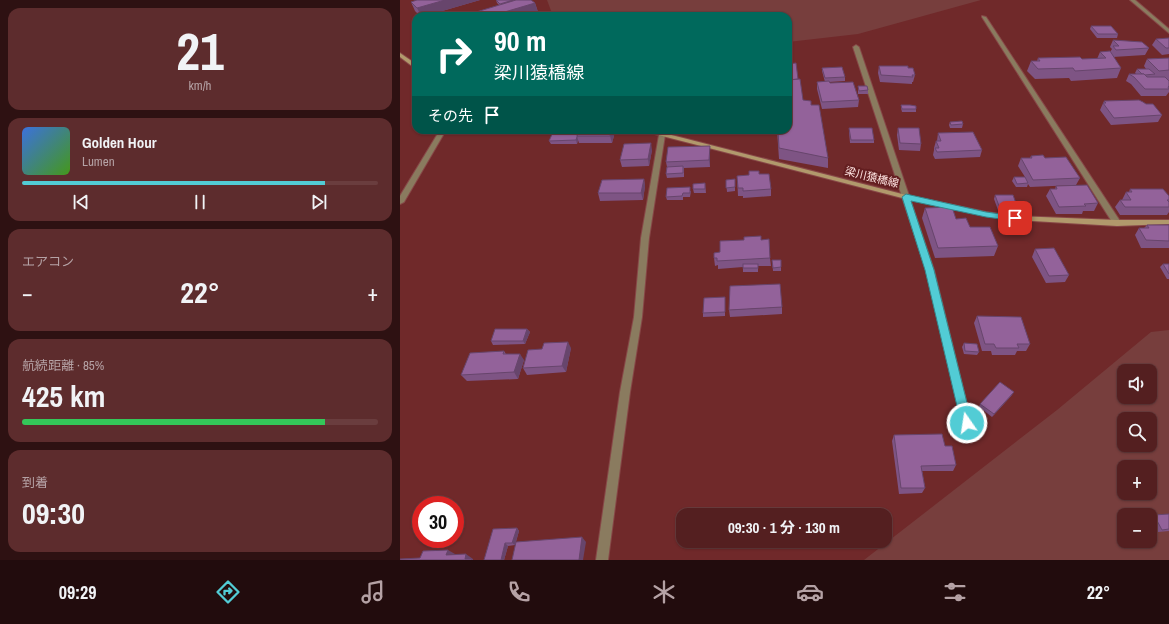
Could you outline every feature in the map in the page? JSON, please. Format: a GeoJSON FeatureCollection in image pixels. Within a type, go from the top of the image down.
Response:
{"type":"FeatureCollection","features":[{"type":"Feature","properties":{"kind":"main road"},"geometry":{"type":"LineString","coordinates":[[400,55],[412,64]]}},
{"type":"Feature","properties":{"kind":"main road","name":"梁川猿橋線"},"geometry":{"type":"LineString","coordinates":[[659,134],[906,197],[986,214],[1015,218],[1117,223],[1169,222]]}},
{"type":"Feature","properties":{"kind":"street"},"geometry":{"type":"LineString","coordinates":[[1132,0],[1169,32]]}},
{"type":"Feature","properties":{"kind":"street"},"geometry":{"type":"LineString","coordinates":[[984,18],[1117,223]]}},
{"type":"Feature","properties":{"kind":"street"},"geometry":{"type":"LineString","coordinates":[[856,47],[930,270],[970,437]]}},
{"type":"Feature","properties":{"kind":"street"},"geometry":{"type":"LineString","coordinates":[[400,202],[441,134]]}},
{"type":"Feature","properties":{"kind":"street"},"geometry":{"type":"LineString","coordinates":[[602,560],[625,392],[638,317],[645,238],[662,135]]}},
{"type":"Feature","properties":{"kind":"shaded area"},"geometry":{"type":"Polygon","coordinates":[[[547,0],[981,0],[858,34],[792,42],[792,12],[552,12],[547,0]]]}},
{"type":"Feature","properties":{"kind":"shaded area"},"geometry":{"type":"Polygon","coordinates":[[[1169,330],[1169,560],[864,560],[879,548],[892,548],[892,538],[1057,410],[1151,332],[1169,330]]]}},
{"type":"Feature","properties":{"kind":"building"},"geometry":{"type":"Polygon","coordinates":[[[417,0],[445,0],[417,8],[411,2],[417,0]]]}},
{"type":"Feature","properties":{"kind":"building"},"geometry":{"type":"Polygon","coordinates":[[[496,0],[513,0],[500,4],[496,0]]]}},
{"type":"Feature","properties":{"kind":"building"},"geometry":{"type":"Polygon","coordinates":[[[516,0],[531,0],[535,3],[505,12],[476,12],[516,0]]]}},
{"type":"Feature","properties":{"kind":"building"},"geometry":{"type":"Polygon","coordinates":[[[1091,26],[1111,26],[1118,34],[1098,34],[1091,26]]]}},
{"type":"Feature","properties":{"kind":"building"},"geometry":{"type":"Polygon","coordinates":[[[1169,38],[1169,48],[1166,48],[1156,39],[1169,38]]]}},
{"type":"Feature","properties":{"kind":"building"},"geometry":{"type":"Polygon","coordinates":[[[1113,40],[1142,42],[1149,48],[1116,50],[1113,46],[1119,46],[1113,40]]]}},
{"type":"Feature","properties":{"kind":"building"},"geometry":{"type":"Polygon","coordinates":[[[1110,51],[1121,68],[1075,71],[1073,68],[1038,69],[1031,61],[1040,61],[1038,58],[1106,58],[1100,52],[1110,51]]]}},
{"type":"Feature","properties":{"kind":"building"},"geometry":{"type":"Polygon","coordinates":[[[1169,58],[1169,70],[1159,71],[1147,59],[1169,58]]]}},
{"type":"Feature","properties":{"kind":"building"},"geometry":{"type":"Polygon","coordinates":[[[796,63],[798,79],[792,80],[792,64],[796,63]]]}},
{"type":"Feature","properties":{"kind":"building"},"geometry":{"type":"Polygon","coordinates":[[[879,66],[908,66],[908,68],[913,68],[915,75],[912,75],[913,77],[881,75],[879,66]]]}},
{"type":"Feature","properties":{"kind":"building"},"geometry":{"type":"Polygon","coordinates":[[[842,67],[845,77],[825,78],[822,68],[842,67]]]}},
{"type":"Feature","properties":{"kind":"building"},"geometry":{"type":"Polygon","coordinates":[[[1137,69],[1149,69],[1155,74],[1145,75],[1137,69]]]}},
{"type":"Feature","properties":{"kind":"building"},"geometry":{"type":"Polygon","coordinates":[[[1129,74],[1144,74],[1147,77],[1165,77],[1169,81],[1169,89],[1145,89],[1134,77],[1129,74]]]}},
{"type":"Feature","properties":{"kind":"building"},"geometry":{"type":"Polygon","coordinates":[[[800,79],[803,100],[811,101],[811,105],[819,105],[828,158],[779,148],[778,134],[792,134],[792,80],[800,79]]]}},
{"type":"Feature","properties":{"kind":"building"},"geometry":{"type":"Polygon","coordinates":[[[829,81],[830,83],[853,82],[859,100],[822,102],[817,82],[829,81]]]}},
{"type":"Feature","properties":{"kind":"building"},"geometry":{"type":"Polygon","coordinates":[[[858,86],[867,86],[868,90],[859,91],[858,86]]]}},
{"type":"Feature","properties":{"kind":"building"},"geometry":{"type":"Polygon","coordinates":[[[1139,100],[1146,104],[1153,104],[1162,115],[1114,118],[1103,103],[1106,103],[1104,101],[1139,100]]]}},
{"type":"Feature","properties":{"kind":"building"},"geometry":{"type":"Polygon","coordinates":[[[901,105],[916,106],[916,109],[902,109],[901,105]]]}},
{"type":"Feature","properties":{"kind":"building"},"geometry":{"type":"Polygon","coordinates":[[[962,121],[963,124],[951,125],[950,122],[962,121]]]}},
{"type":"Feature","properties":{"kind":"building"},"geometry":{"type":"Polygon","coordinates":[[[849,128],[872,128],[874,140],[851,140],[849,128]]]}},
{"type":"Feature","properties":{"kind":"building"},"geometry":{"type":"Polygon","coordinates":[[[898,128],[919,128],[921,144],[900,143],[898,128]]]}},
{"type":"Feature","properties":{"kind":"building"},"geometry":{"type":"Polygon","coordinates":[[[973,132],[982,150],[937,152],[935,148],[939,148],[936,141],[941,141],[938,133],[973,132]]]}},
{"type":"Feature","properties":{"kind":"building"},"geometry":{"type":"Polygon","coordinates":[[[552,134],[578,134],[576,140],[549,141],[552,134]]]}},
{"type":"Feature","properties":{"kind":"building"},"geometry":{"type":"Polygon","coordinates":[[[578,134],[611,134],[610,136],[577,136],[578,134]]]}},
{"type":"Feature","properties":{"kind":"building"},"geometry":{"type":"Polygon","coordinates":[[[651,143],[648,159],[620,160],[624,144],[651,143]]]}},
{"type":"Feature","properties":{"kind":"building"},"geometry":{"type":"Polygon","coordinates":[[[710,146],[709,160],[666,162],[668,147],[710,146]]]}},
{"type":"Feature","properties":{"kind":"building"},"geometry":{"type":"Polygon","coordinates":[[[1043,155],[1045,158],[1066,157],[1080,178],[1033,180],[1021,158],[1032,158],[1031,156],[1043,155]]]}},
{"type":"Feature","properties":{"kind":"building"},"geometry":{"type":"Polygon","coordinates":[[[683,166],[683,173],[666,174],[667,167],[683,166]]]}},
{"type":"Feature","properties":{"kind":"building"},"geometry":{"type":"Polygon","coordinates":[[[749,171],[759,171],[759,174],[769,174],[771,189],[743,191],[743,188],[738,188],[737,176],[749,175],[749,171]]]}},
{"type":"Feature","properties":{"kind":"building"},"geometry":{"type":"Polygon","coordinates":[[[1014,177],[1025,177],[1028,183],[1017,184],[1014,177]]]}},
{"type":"Feature","properties":{"kind":"building"},"geometry":{"type":"Polygon","coordinates":[[[644,179],[641,193],[598,193],[602,180],[644,179]]]}},
{"type":"Feature","properties":{"kind":"building"},"geometry":{"type":"Polygon","coordinates":[[[735,179],[735,187],[726,188],[726,180],[735,179]]]}},
{"type":"Feature","properties":{"kind":"building"},"geometry":{"type":"Polygon","coordinates":[[[705,183],[705,189],[693,189],[693,184],[705,183]]]}},
{"type":"Feature","properties":{"kind":"building"},"geometry":{"type":"Polygon","coordinates":[[[1087,185],[1098,203],[1084,204],[1086,206],[1059,207],[1050,189],[1057,189],[1056,186],[1087,185]]]}},
{"type":"Feature","properties":{"kind":"building"},"geometry":{"type":"Polygon","coordinates":[[[690,187],[690,193],[683,193],[682,196],[666,197],[667,188],[690,187]]]}},
{"type":"Feature","properties":{"kind":"building"},"geometry":{"type":"Polygon","coordinates":[[[1130,189],[1163,189],[1169,196],[1169,200],[1167,200],[1169,202],[1169,207],[1125,207],[1120,200],[1131,200],[1126,192],[1132,192],[1130,189]]]}},
{"type":"Feature","properties":{"kind":"building"},"geometry":{"type":"Polygon","coordinates":[[[995,195],[1013,195],[1017,206],[999,206],[995,195]]]}},
{"type":"Feature","properties":{"kind":"building"},"geometry":{"type":"Polygon","coordinates":[[[952,207],[956,219],[966,218],[970,227],[990,227],[998,246],[938,248],[925,208],[952,207]]]}},
{"type":"Feature","properties":{"kind":"building"},"geometry":{"type":"Polygon","coordinates":[[[1147,225],[1169,225],[1169,241],[1146,240],[1139,228],[1149,228],[1147,225]]]}},
{"type":"Feature","properties":{"kind":"building"},"geometry":{"type":"Polygon","coordinates":[[[761,236],[761,240],[769,239],[770,258],[717,261],[717,258],[714,258],[714,253],[720,252],[720,241],[744,240],[744,237],[761,236]]]}},
{"type":"Feature","properties":{"kind":"building"},"geometry":{"type":"Polygon","coordinates":[[[1054,248],[1069,275],[1049,276],[1035,249],[1054,248]]]}},
{"type":"Feature","properties":{"kind":"building"},"geometry":{"type":"Polygon","coordinates":[[[772,260],[781,260],[781,267],[773,268],[772,260]]]}},
{"type":"Feature","properties":{"kind":"building"},"geometry":{"type":"Polygon","coordinates":[[[743,264],[758,264],[758,268],[743,268],[743,264]]]}},
{"type":"Feature","properties":{"kind":"building"},"geometry":{"type":"Polygon","coordinates":[[[1163,264],[1169,264],[1169,274],[1163,264]]]}},
{"type":"Feature","properties":{"kind":"building"},"geometry":{"type":"Polygon","coordinates":[[[780,284],[782,307],[729,310],[730,286],[780,284]]]}},
{"type":"Feature","properties":{"kind":"building"},"geometry":{"type":"Polygon","coordinates":[[[725,297],[725,312],[703,313],[704,298],[725,297]]]}},
{"type":"Feature","properties":{"kind":"building"},"geometry":{"type":"Polygon","coordinates":[[[977,316],[1021,317],[1030,344],[1017,344],[1019,348],[996,348],[994,344],[985,344],[977,316]]]}},
{"type":"Feature","properties":{"kind":"building"},"geometry":{"type":"Polygon","coordinates":[[[495,329],[527,329],[523,341],[491,341],[495,329]]]}},
{"type":"Feature","properties":{"kind":"building"},"geometry":{"type":"Polygon","coordinates":[[[568,342],[562,366],[523,368],[528,350],[542,349],[544,343],[568,342]]]}},
{"type":"Feature","properties":{"kind":"building"},"geometry":{"type":"Polygon","coordinates":[[[964,343],[977,344],[979,352],[965,351],[964,343]]]}},
{"type":"Feature","properties":{"kind":"building"},"geometry":{"type":"Polygon","coordinates":[[[504,351],[503,354],[520,354],[514,372],[461,375],[470,353],[504,351]]]}},
{"type":"Feature","properties":{"kind":"building"},"geometry":{"type":"Polygon","coordinates":[[[1000,382],[1014,392],[994,414],[980,404],[1000,382]]]}},
{"type":"Feature","properties":{"kind":"building"},"geometry":{"type":"Polygon","coordinates":[[[942,434],[945,446],[952,446],[956,465],[921,466],[925,488],[901,488],[894,435],[942,434]]]}},
{"type":"Feature","properties":{"kind":"building"},"geometry":{"type":"Polygon","coordinates":[[[1169,514],[1169,529],[1162,530],[1157,521],[1157,515],[1169,514]]]}},
{"type":"Feature","properties":{"kind":"building"},"geometry":{"type":"Polygon","coordinates":[[[517,528],[512,543],[505,543],[501,560],[484,560],[493,529],[517,528]]]}},
{"type":"Feature","properties":{"kind":"building"},"geometry":{"type":"Polygon","coordinates":[[[582,537],[579,560],[512,560],[516,542],[582,537]]]}},
{"type":"Feature","properties":{"kind":"building"},"geometry":{"type":"Polygon","coordinates":[[[448,550],[446,555],[466,554],[465,559],[472,559],[400,560],[420,558],[423,551],[448,550]]]}},
{"type":"Feature","properties":{"kind":"route"},"geometry":{"type":"LineString","coordinates":[[967,423],[930,270],[906,197],[986,214],[1015,218]]}}]}
